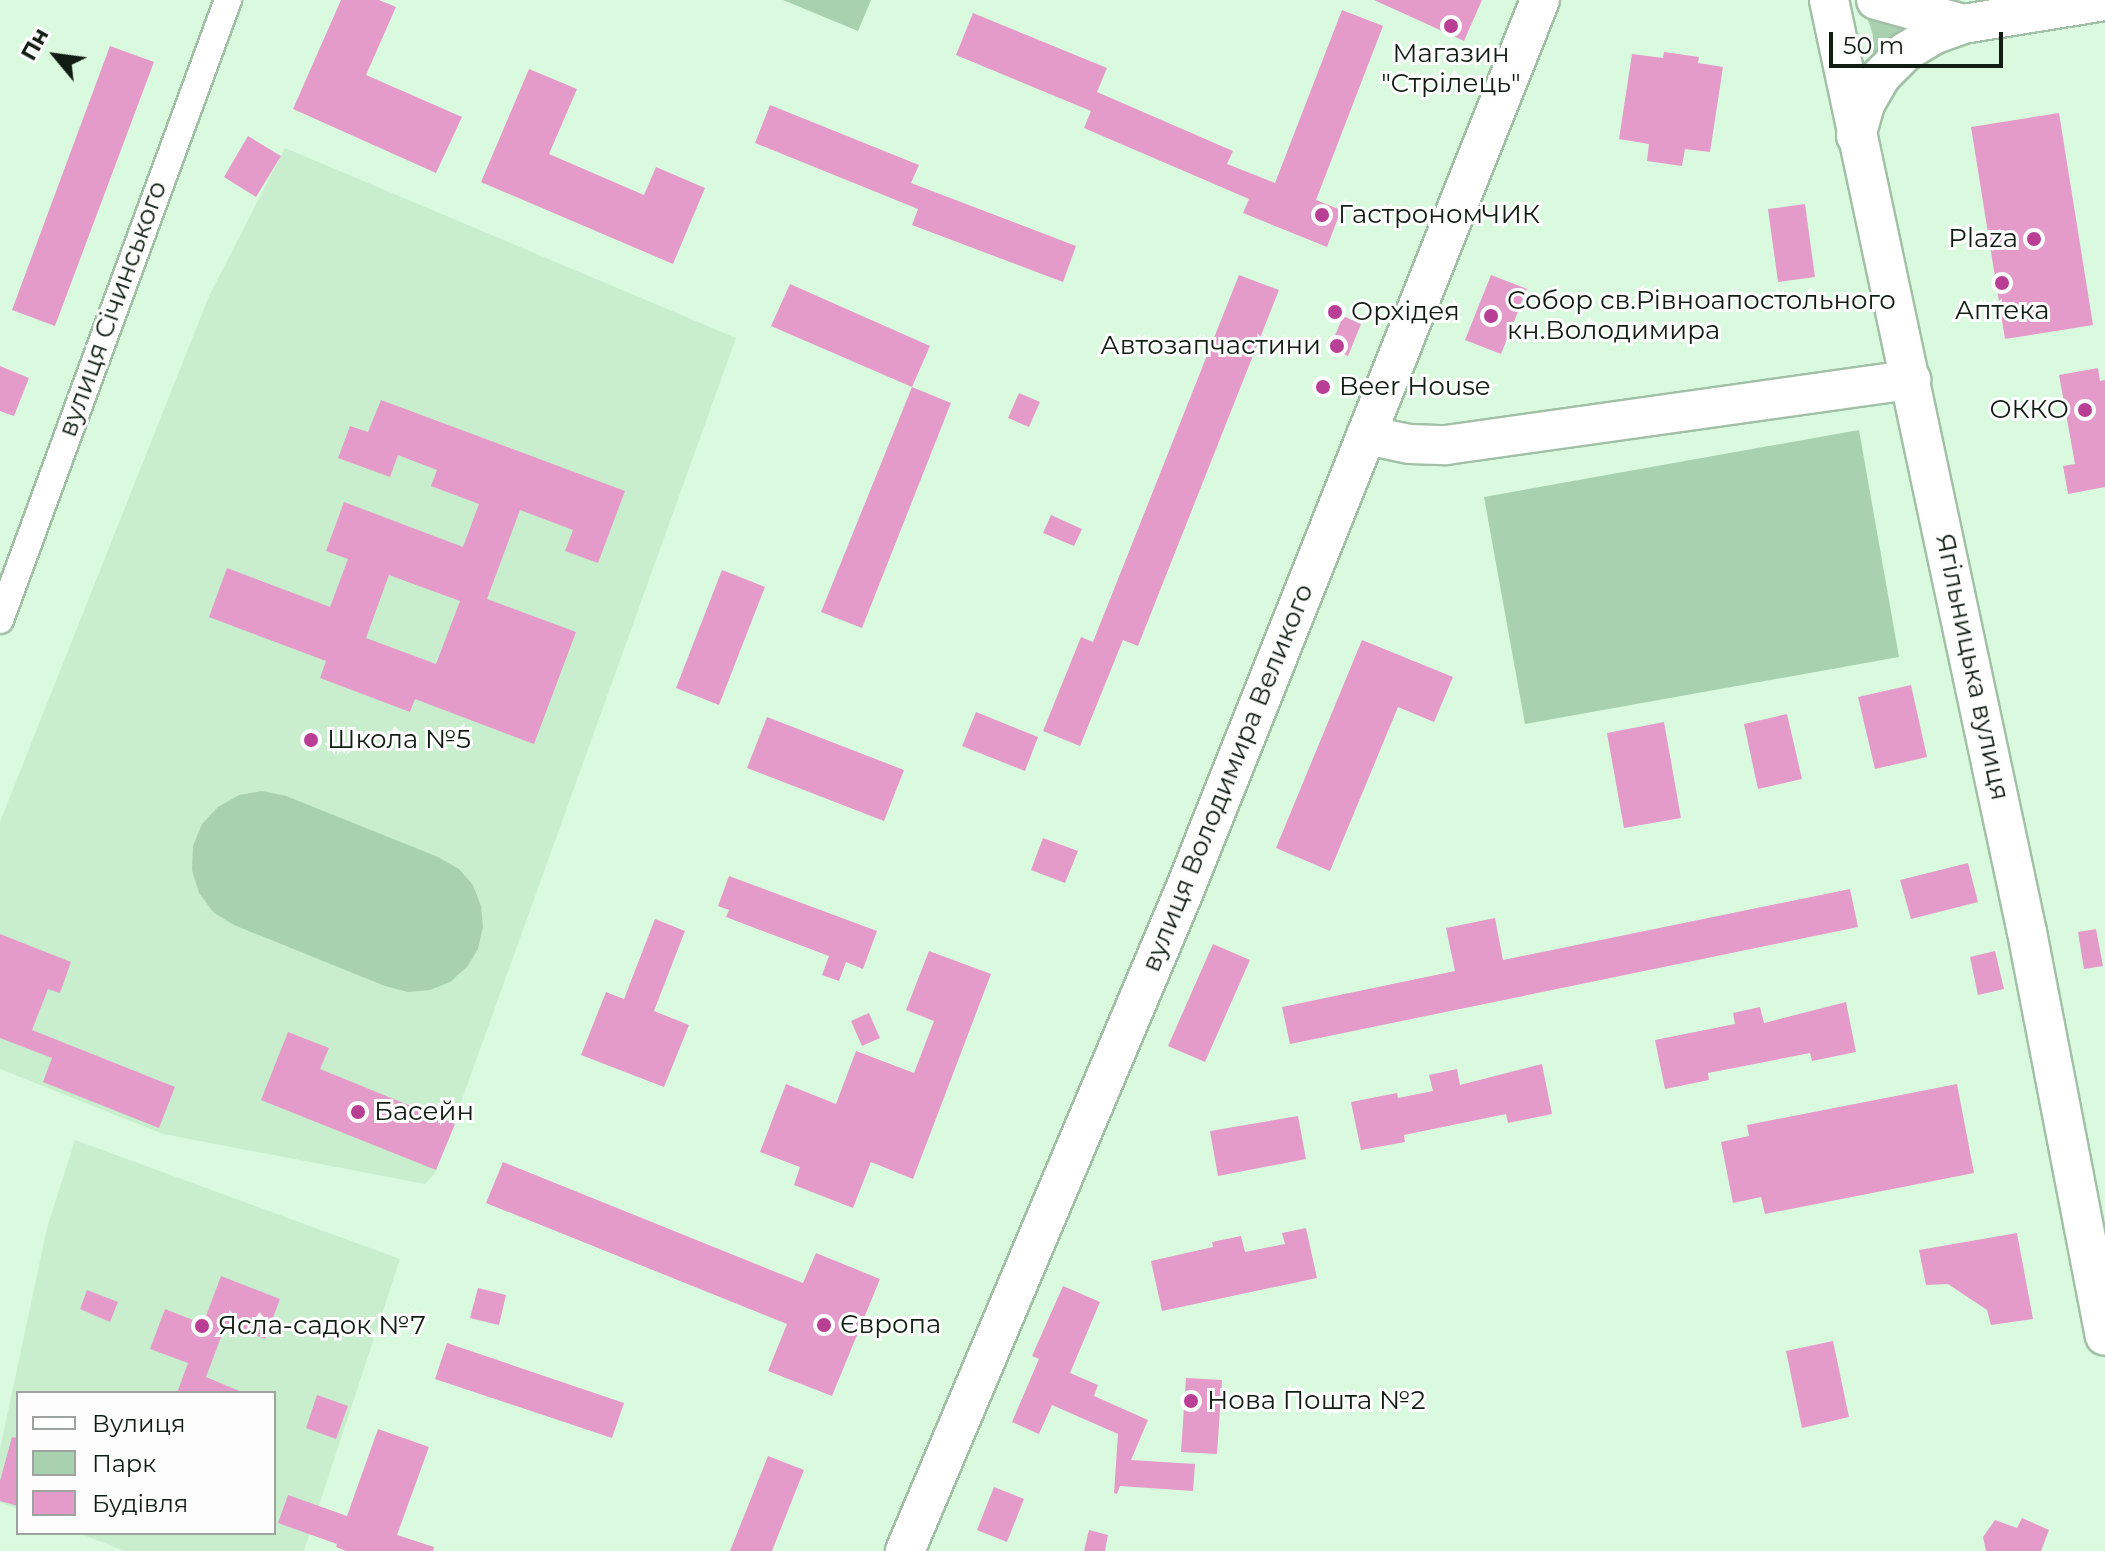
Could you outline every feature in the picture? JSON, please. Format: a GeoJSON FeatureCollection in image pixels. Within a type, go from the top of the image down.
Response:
{"type":"FeatureCollection","features":[{"type":"Feature","properties":{"kind":"main road","name":"вулиця Володимира Великого"},"geometry":{"type":"LineString","coordinates":[[905,1551],[1185,889],[1540,0]]}},
{"type":"Feature","properties":{"kind":"main road","name":"Ягільницька вулиця"},"geometry":{"type":"LineString","coordinates":[[1829,0],[2024,917],[2105,1336]]}},
{"type":"Feature","properties":{"kind":"main road"},"geometry":{"type":"LineString","coordinates":[[1876,0],[1963,24]]}},
{"type":"Feature","properties":{"kind":"main road"},"geometry":{"type":"LineString","coordinates":[[1856,136],[1865,104],[1881,76],[1905,52],[1933,35],[1963,24],[2105,1]]}},
{"type":"Feature","properties":{"kind":"main road"},"geometry":{"type":"LineString","coordinates":[[1366,435],[1410,444],[1446,445],[1911,380]]}},
{"type":"Feature","properties":{"kind":"street","name":"вулиця Січинського"},"geometry":{"type":"LineString","coordinates":[[0,620],[228,0]]}},
{"type":"Feature","properties":{"kind":"shaded area","name":"Школа №5"},"geometry":{"type":"Polygon","coordinates":[[[285,148],[736,338],[451,1130],[435,1173],[425,1184],[163,1134],[0,1069],[0,822],[209,296],[285,148]]]}},
{"type":"Feature","properties":{"kind":"shaded area","name":"Ясла-садок №7"},"geometry":{"type":"Polygon","coordinates":[[[75,1140],[400,1259],[304,1551],[125,1551],[83,1535],[276,1535],[276,1391],[16,1391],[16,1508],[0,1502],[0,1449],[47,1228],[75,1140]]]}},
{"type":"Feature","properties":{"kind":"green space"},"geometry":{"type":"Polygon","coordinates":[[[783,0],[871,0],[858,31],[783,0]]]}},
{"type":"Feature","properties":{"kind":"green space"},"geometry":{"type":"Polygon","coordinates":[[[1866,14],[1916,27],[1873,57],[1873,35],[1866,14]]]}},
{"type":"Feature","properties":{"kind":"green space"},"geometry":{"type":"Polygon","coordinates":[[[1859,430],[1899,657],[1525,724],[1484,497],[1859,430]]]}},
{"type":"Feature","properties":{"kind":"green space"},"geometry":{"type":"Polygon","coordinates":[[[262,791],[286,796],[438,857],[459,869],[473,885],[481,906],[483,927],[478,949],[467,967],[450,982],[430,990],[408,992],[385,986],[234,925],[213,912],[199,893],[192,870],[193,846],[202,824],[218,807],[239,795],[262,791]]]}},
{"type":"Feature","properties":{"kind":"building"},"geometry":{"type":"Polygon","coordinates":[[[341,0],[379,0],[396,7],[366,75],[462,117],[436,173],[293,109],[341,0]]]}},
{"type":"Feature","properties":{"kind":"building","name":"Магазин \"Стрілець\""},"geometry":{"type":"Polygon","coordinates":[[[1374,0],[1482,0],[1464,41],[1374,0]]]}},
{"type":"Feature","properties":{"kind":"building"},"geometry":{"type":"Polygon","coordinates":[[[1342,10],[1383,26],[1316,200],[1341,210],[1327,247],[1243,213],[1249,199],[1084,128],[1091,111],[956,55],[973,13],[1107,68],[1097,92],[1233,151],[1227,164],[1275,183],[1342,10]]]}},
{"type":"Feature","properties":{"kind":"building"},"geometry":{"type":"Polygon","coordinates":[[[110,46],[154,62],[55,326],[12,310],[110,46]]]}},
{"type":"Feature","properties":{"kind":"building"},"geometry":{"type":"Polygon","coordinates":[[[1664,52],[1699,57],[1698,63],[1723,67],[1710,152],[1685,149],[1682,166],[1647,161],[1649,144],[1619,139],[1632,54],[1663,58],[1664,52]]]}},
{"type":"Feature","properties":{"kind":"building"},"geometry":{"type":"Polygon","coordinates":[[[529,69],[577,89],[549,154],[644,195],[656,167],[705,188],[673,264],[481,182],[529,69]]]}},
{"type":"Feature","properties":{"kind":"building"},"geometry":{"type":"Polygon","coordinates":[[[770,105],[919,165],[911,183],[1076,246],[1063,282],[912,225],[918,209],[755,143],[770,105]]]}},
{"type":"Feature","properties":{"kind":"building","name":"Plaza"},"geometry":{"type":"Polygon","coordinates":[[[2059,113],[2093,325],[2005,339],[1971,127],[2059,113]]]}},
{"type":"Feature","properties":{"kind":"building"},"geometry":{"type":"Polygon","coordinates":[[[248,136],[281,156],[256,197],[224,177],[248,136]]]}},
{"type":"Feature","properties":{"kind":"building"},"geometry":{"type":"Polygon","coordinates":[[[1805,204],[1815,277],[1778,282],[1768,209],[1805,204]]]}},
{"type":"Feature","properties":{"kind":"building"},"geometry":{"type":"Polygon","coordinates":[[[1239,275],[1279,290],[1138,646],[1123,640],[1080,746],[1043,731],[1081,637],[1093,642],[1239,275]]]}},
{"type":"Feature","properties":{"kind":"building"},"geometry":{"type":"Polygon","coordinates":[[[1491,275],[1527,289],[1501,354],[1465,340],[1491,275]]]}},
{"type":"Feature","properties":{"kind":"building"},"geometry":{"type":"Polygon","coordinates":[[[790,284],[930,346],[912,387],[771,326],[790,284]]]}},
{"type":"Feature","properties":{"kind":"building"},"geometry":{"type":"Polygon","coordinates":[[[1343,316],[1361,324],[1348,356],[1330,348],[1343,316]]]}},
{"type":"Feature","properties":{"kind":"building"},"geometry":{"type":"Polygon","coordinates":[[[0,366],[29,378],[14,416],[0,411],[0,366]]]}},
{"type":"Feature","properties":{"kind":"building","name":"ОККО"},"geometry":{"type":"Polygon","coordinates":[[[2098,368],[2100,381],[2105,380],[2105,487],[2068,494],[2063,466],[2075,464],[2059,375],[2098,368]]]}},
{"type":"Feature","properties":{"kind":"building"},"geometry":{"type":"Polygon","coordinates":[[[912,387],[951,403],[862,628],[821,612],[912,387]]]}},
{"type":"Feature","properties":{"kind":"building"},"geometry":{"type":"Polygon","coordinates":[[[1019,393],[1040,402],[1029,427],[1008,418],[1019,393]]]}},
{"type":"Feature","properties":{"kind":"building"},"geometry":{"type":"Polygon","coordinates":[[[381,400],[625,491],[598,563],[565,551],[573,530],[520,510],[487,599],[576,632],[534,744],[415,699],[410,712],[320,678],[326,661],[209,617],[227,568],[330,607],[348,559],[326,551],[344,502],[463,547],[479,504],[431,486],[437,470],[398,455],[390,477],[338,458],[350,426],[368,432],[381,400]],[[389,575],[366,638],[436,664],[460,601],[389,575]]]}},
{"type":"Feature","properties":{"kind":"building"},"geometry":{"type":"Polygon","coordinates":[[[1051,515],[1082,529],[1074,546],[1043,533],[1051,515]]]}},
{"type":"Feature","properties":{"kind":"building"},"geometry":{"type":"Polygon","coordinates":[[[722,570],[765,587],[719,705],[676,688],[722,570]]]}},
{"type":"Feature","properties":{"kind":"building"},"geometry":{"type":"Polygon","coordinates":[[[1362,640],[1453,677],[1434,722],[1398,707],[1330,871],[1276,848],[1362,640]]]}},
{"type":"Feature","properties":{"kind":"building"},"geometry":{"type":"Polygon","coordinates":[[[1911,685],[1927,757],[1875,769],[1858,697],[1911,685]]]}},
{"type":"Feature","properties":{"kind":"building"},"geometry":{"type":"Polygon","coordinates":[[[976,712],[1038,737],[1025,771],[962,746],[976,712]]]}},
{"type":"Feature","properties":{"kind":"building"},"geometry":{"type":"Polygon","coordinates":[[[1787,714],[1802,779],[1758,789],[1744,724],[1787,714]]]}},
{"type":"Feature","properties":{"kind":"building"},"geometry":{"type":"Polygon","coordinates":[[[767,717],[904,770],[884,821],[747,768],[767,717]]]}},
{"type":"Feature","properties":{"kind":"building"},"geometry":{"type":"Polygon","coordinates":[[[1664,722],[1681,818],[1624,828],[1607,733],[1664,722]]]}},
{"type":"Feature","properties":{"kind":"building"},"geometry":{"type":"Polygon","coordinates":[[[1043,838],[1078,851],[1065,883],[1031,870],[1043,838]]]}},
{"type":"Feature","properties":{"kind":"building"},"geometry":{"type":"Polygon","coordinates":[[[1968,863],[1978,902],[1911,919],[1900,880],[1968,863]]]}},
{"type":"Feature","properties":{"kind":"building"},"geometry":{"type":"Polygon","coordinates":[[[729,876],[877,931],[863,969],[846,962],[839,981],[822,975],[829,956],[726,917],[729,910],[718,906],[729,876]]]}},
{"type":"Feature","properties":{"kind":"building"},"geometry":{"type":"Polygon","coordinates":[[[1850,889],[1858,927],[1290,1044],[1282,1007],[1455,971],[1446,928],[1495,918],[1503,960],[1850,889]]]}},
{"type":"Feature","properties":{"kind":"building"},"geometry":{"type":"Polygon","coordinates":[[[655,919],[685,931],[654,1011],[689,1025],[664,1087],[581,1055],[606,992],[624,999],[655,919]]]}},
{"type":"Feature","properties":{"kind":"building"},"geometry":{"type":"Polygon","coordinates":[[[2096,929],[2103,966],[2084,969],[2078,932],[2096,929]]]}},
{"type":"Feature","properties":{"kind":"building"},"geometry":{"type":"Polygon","coordinates":[[[0,934],[71,962],[60,993],[48,989],[32,1030],[175,1087],[159,1128],[43,1082],[52,1058],[0,1038],[0,934]]]}},
{"type":"Feature","properties":{"kind":"building"},"geometry":{"type":"Polygon","coordinates":[[[1213,944],[1250,960],[1205,1062],[1168,1046],[1213,944]]]}},
{"type":"Feature","properties":{"kind":"building"},"geometry":{"type":"Polygon","coordinates":[[[929,951],[991,974],[913,1179],[871,1162],[853,1208],[794,1185],[800,1167],[760,1152],[786,1084],[836,1104],[856,1051],[914,1073],[934,1021],[906,1010],[929,951]]]}},
{"type":"Feature","properties":{"kind":"building"},"geometry":{"type":"Polygon","coordinates":[[[1995,951],[2004,989],[1978,995],[1970,957],[1995,951]]]}},
{"type":"Feature","properties":{"kind":"building"},"geometry":{"type":"Polygon","coordinates":[[[1846,1002],[1856,1052],[1812,1061],[1810,1053],[1708,1073],[1709,1080],[1665,1089],[1655,1040],[1735,1024],[1733,1013],[1760,1007],[1764,1023],[1846,1002]]]}},
{"type":"Feature","properties":{"kind":"building"},"geometry":{"type":"Polygon","coordinates":[[[869,1013],[880,1038],[862,1046],[851,1021],[869,1013]]]}},
{"type":"Feature","properties":{"kind":"building","name":"Басейн"},"geometry":{"type":"Polygon","coordinates":[[[288,1032],[329,1048],[320,1069],[455,1124],[436,1170],[261,1100],[288,1032]]]}},
{"type":"Feature","properties":{"kind":"building"},"geometry":{"type":"Polygon","coordinates":[[[1542,1064],[1552,1114],[1508,1123],[1506,1114],[1404,1135],[1405,1142],[1361,1150],[1351,1102],[1397,1093],[1398,1098],[1433,1091],[1429,1075],[1457,1069],[1460,1085],[1542,1064]]]}},
{"type":"Feature","properties":{"kind":"building"},"geometry":{"type":"Polygon","coordinates":[[[1957,1084],[1974,1173],[1765,1214],[1761,1197],[1733,1203],[1721,1142],[1749,1136],[1747,1125],[1957,1084]]]}},
{"type":"Feature","properties":{"kind":"building"},"geometry":{"type":"Polygon","coordinates":[[[1298,1116],[1306,1159],[1218,1176],[1210,1131],[1298,1116]]]}},
{"type":"Feature","properties":{"kind":"building"},"geometry":{"type":"Polygon","coordinates":[[[503,1162],[803,1283],[816,1253],[880,1279],[832,1396],[768,1371],[787,1324],[486,1203],[503,1162]]]}},
{"type":"Feature","properties":{"kind":"building"},"geometry":{"type":"Polygon","coordinates":[[[1306,1228],[1317,1278],[1162,1311],[1151,1261],[1213,1247],[1212,1242],[1241,1236],[1245,1252],[1285,1244],[1282,1233],[1306,1228]]]}},
{"type":"Feature","properties":{"kind":"building"},"geometry":{"type":"Polygon","coordinates":[[[2017,1233],[2033,1319],[1991,1325],[1987,1310],[1948,1284],[1926,1285],[1919,1250],[2017,1233]]]}},
{"type":"Feature","properties":{"kind":"building"},"geometry":{"type":"Polygon","coordinates":[[[221,1276],[280,1299],[265,1339],[226,1324],[206,1377],[239,1391],[178,1391],[188,1363],[150,1349],[165,1309],[203,1324],[221,1276]]]}},
{"type":"Feature","properties":{"kind":"building"},"geometry":{"type":"Polygon","coordinates":[[[1063,1286],[1100,1302],[1070,1373],[1098,1385],[1094,1396],[1148,1420],[1131,1460],[1195,1464],[1193,1491],[1120,1486],[1117,1494],[1114,1493],[1118,1434],[1052,1405],[1039,1434],[1012,1422],[1039,1359],[1032,1356],[1063,1286]]]}},
{"type":"Feature","properties":{"kind":"building"},"geometry":{"type":"Polygon","coordinates":[[[478,1288],[506,1295],[499,1325],[470,1318],[478,1288]]]}},
{"type":"Feature","properties":{"kind":"building"},"geometry":{"type":"Polygon","coordinates":[[[87,1290],[118,1302],[110,1322],[80,1309],[87,1290]]]}},
{"type":"Feature","properties":{"kind":"building"},"geometry":{"type":"Polygon","coordinates":[[[1833,1341],[1849,1417],[1802,1428],[1786,1351],[1833,1341]]]}},
{"type":"Feature","properties":{"kind":"building"},"geometry":{"type":"Polygon","coordinates":[[[447,1343],[624,1403],[612,1438],[435,1379],[447,1343]]]}},
{"type":"Feature","properties":{"kind":"building"},"geometry":{"type":"Polygon","coordinates":[[[1186,1378],[1222,1380],[1217,1454],[1181,1452],[1186,1378]]]}},
{"type":"Feature","properties":{"kind":"building"},"geometry":{"type":"Polygon","coordinates":[[[317,1395],[348,1406],[336,1439],[306,1428],[317,1395]]]}},
{"type":"Feature","properties":{"kind":"building"},"geometry":{"type":"Polygon","coordinates":[[[378,1429],[429,1447],[397,1535],[434,1547],[433,1551],[346,1551],[336,1547],[337,1544],[278,1523],[288,1495],[347,1516],[378,1429]]]}},
{"type":"Feature","properties":{"kind":"building"},"geometry":{"type":"Polygon","coordinates":[[[12,1437],[16,1438],[16,1505],[0,1501],[0,1481],[12,1437]]]}},
{"type":"Feature","properties":{"kind":"building"},"geometry":{"type":"Polygon","coordinates":[[[768,1456],[804,1470],[772,1551],[730,1551],[768,1456]]]}},
{"type":"Feature","properties":{"kind":"building"},"geometry":{"type":"Polygon","coordinates":[[[994,1487],[1024,1499],[1007,1542],[977,1530],[994,1487]]]}},
{"type":"Feature","properties":{"kind":"building"},"geometry":{"type":"Polygon","coordinates":[[[2022,1518],[2049,1530],[2041,1551],[1986,1551],[1983,1537],[1995,1520],[2017,1528],[2022,1518]]]}},
{"type":"Feature","properties":{"kind":"building"},"geometry":{"type":"Polygon","coordinates":[[[1089,1530],[1108,1535],[1105,1551],[1084,1551],[1089,1530]]]}},
{"type":"Feature","properties":{"kind":"place","name":"Магазин \"Стрілець\""},"geometry":{"type":"Point","coordinates":[1451,26]}},
{"type":"Feature","properties":{"kind":"place","name":"ГастрономЧИК"},"geometry":{"type":"Point","coordinates":[1322,215]}},
{"type":"Feature","properties":{"kind":"place","name":"Plaza"},"geometry":{"type":"Point","coordinates":[2034,239]}},
{"type":"Feature","properties":{"kind":"place","name":"Аптека"},"geometry":{"type":"Point","coordinates":[2002,283]}},
{"type":"Feature","properties":{"kind":"place","name":"Орхідея"},"geometry":{"type":"Point","coordinates":[1335,312]}},
{"type":"Feature","properties":{"kind":"place","name":"Собор св.Рівноапостольного кн.Володимира"},"geometry":{"type":"Point","coordinates":[1491,316]}},
{"type":"Feature","properties":{"kind":"place","name":"Автозапчастини"},"geometry":{"type":"Point","coordinates":[1337,346]}},
{"type":"Feature","properties":{"kind":"place","name":"Beer House"},"geometry":{"type":"Point","coordinates":[1323,387]}},
{"type":"Feature","properties":{"kind":"place","name":"ОККО"},"geometry":{"type":"Point","coordinates":[2085,410]}},
{"type":"Feature","properties":{"kind":"place","name":"Школа №5"},"geometry":{"type":"Point","coordinates":[311,740]}},
{"type":"Feature","properties":{"kind":"place","name":"Басейн"},"geometry":{"type":"Point","coordinates":[358,1112]}},
{"type":"Feature","properties":{"kind":"place","name":"Європа"},"geometry":{"type":"Point","coordinates":[824,1325]}},
{"type":"Feature","properties":{"kind":"place","name":"Ясла-садок №7"},"geometry":{"type":"Point","coordinates":[202,1326]}},
{"type":"Feature","properties":{"kind":"place","name":"Нова Пошта №2"},"geometry":{"type":"Point","coordinates":[1191,1401]}}]}
